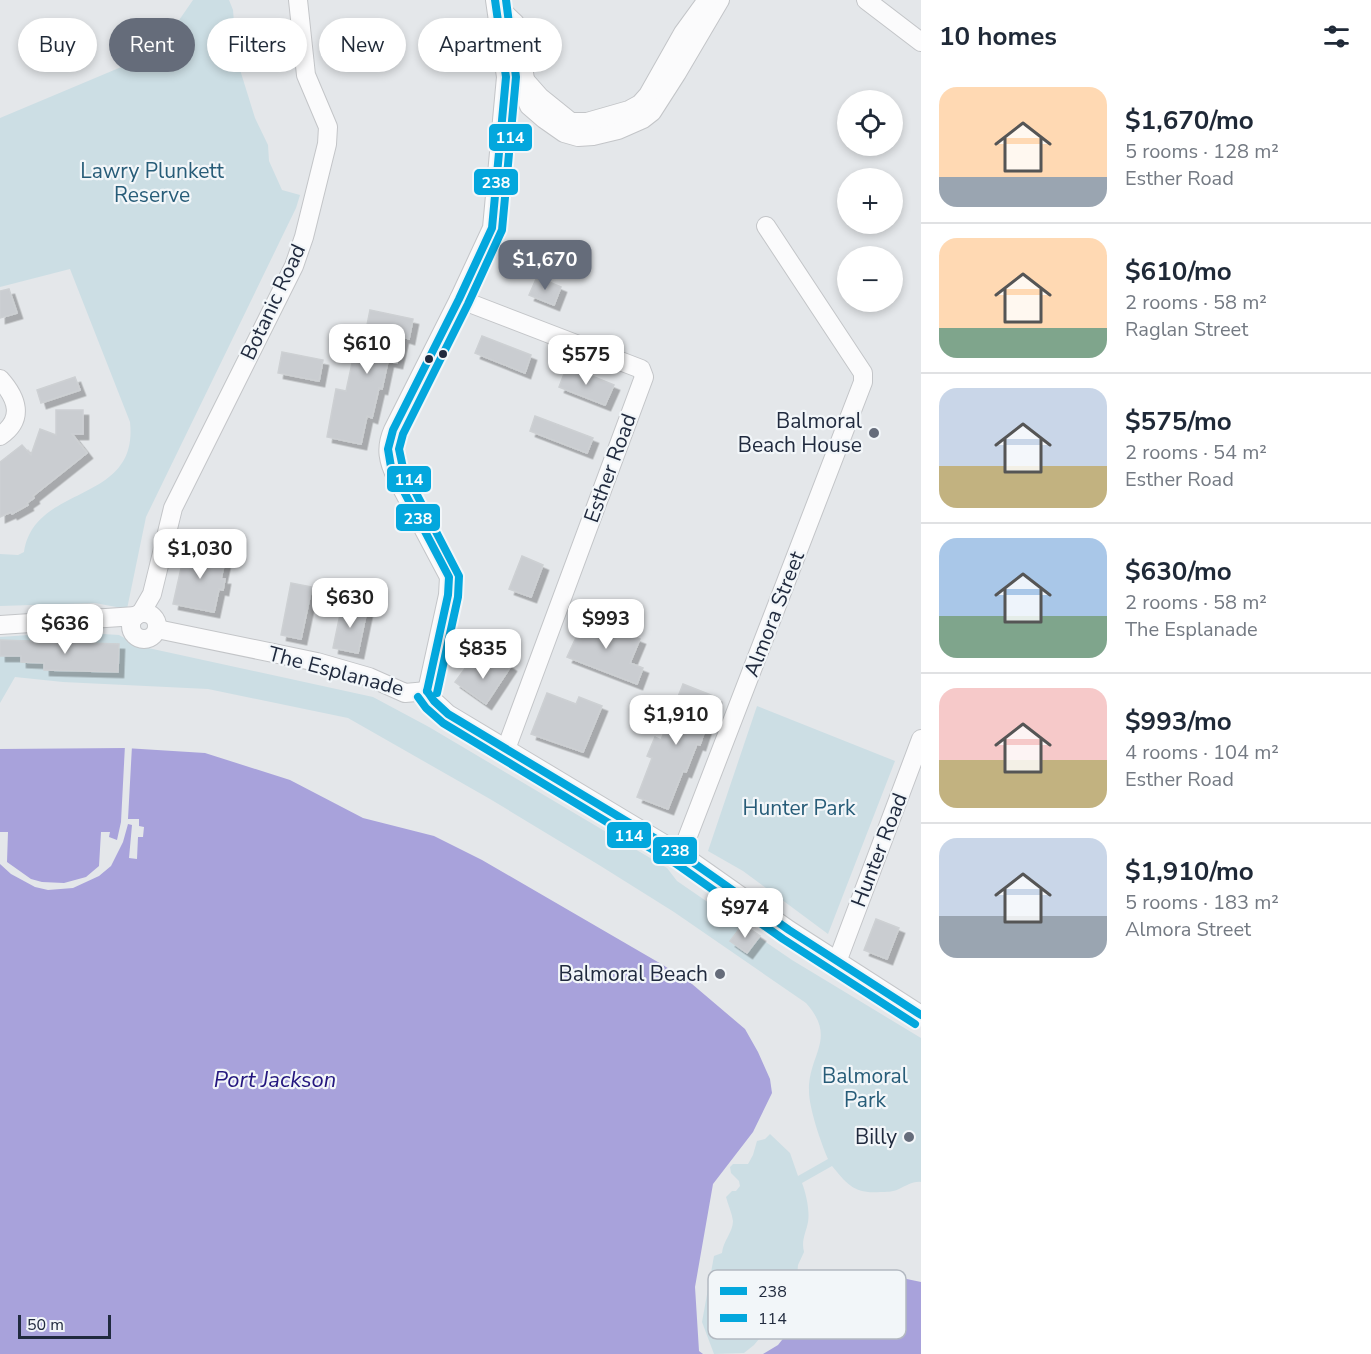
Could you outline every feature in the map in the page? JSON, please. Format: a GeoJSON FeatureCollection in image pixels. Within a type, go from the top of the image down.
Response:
{"type":"FeatureCollection","features":[{"type":"Feature","properties":{"kind":"street","name":"Botanic Road"},"geometry":{"type":"LineString","coordinates":[[144,621],[173,507],[294,266],[304,237],[327,144],[328,127],[306,75],[298,0]]}},
{"type":"Feature","properties":{"kind":"street"},"geometry":{"type":"LineString","coordinates":[[525,80],[540,97],[571,122],[587,122],[629,110],[640,104],[648,95],[683,33],[707,0]]}},
{"type":"Feature","properties":{"kind":"street"},"geometry":{"type":"LineString","coordinates":[[496,2],[518,29],[525,96],[529,106],[564,133],[586,137],[618,130],[652,112],[720,0]]}},
{"type":"Feature","properties":{"kind":"street"},"geometry":{"type":"LineString","coordinates":[[866,0],[921,42]]}},
{"type":"Feature","properties":{"kind":"street"},"geometry":{"type":"LineString","coordinates":[[427,691],[448,595],[449,577],[389,462],[388,447],[393,430],[486,243],[494,215],[506,77],[496,2]]}},
{"type":"Feature","properties":{"kind":"street","name":"Almora Street"},"geometry":{"type":"LineString","coordinates":[[681,854],[863,382],[863,373],[766,226]]}},
{"type":"Feature","properties":{"kind":"street","name":"Esther Road"},"geometry":{"type":"LineString","coordinates":[[459,299],[641,369],[644,377],[506,748]]}},
{"type":"Feature","properties":{"kind":"street"},"geometry":{"type":"LineString","coordinates":[[0,379],[17,405],[14,419],[0,436]]}},
{"type":"Feature","properties":{"kind":"street","name":"The Esplanade"},"geometry":{"type":"LineString","coordinates":[[0,625],[77,621],[144,621],[369,676],[405,693],[427,691],[429,696],[448,714],[681,854],[837,962],[921,1015]]}},
{"type":"Feature","properties":{"kind":"street","name":"Hunter Road"},"geometry":{"type":"LineString","coordinates":[[837,962],[921,739]]}},
{"type":"Feature","properties":{"kind":"green space","name":"Lawry Plunkett Reserve"},"geometry":{"type":"Polygon","coordinates":[[[193,0],[229,0],[234,18],[207,18],[207,72],[241,72],[255,118],[268,145],[269,161],[282,190],[300,195],[296,208],[146,517],[127,609],[95,603],[0,606],[0,554],[18,555],[24,552],[32,530],[46,514],[103,481],[119,468],[128,449],[130,422],[70,269],[0,287],[0,118],[109,72],[195,72],[195,18],[181,18],[193,0]]]}},
{"type":"Feature","properties":{"kind":"green space","name":"Balmoral Park"},"geometry":{"type":"Polygon","coordinates":[[[72,632],[119,635],[139,646],[373,697],[429,727],[667,868],[677,881],[792,960],[921,1038],[921,1182],[892,1191],[864,1191],[847,1183],[832,1166],[802,1183],[808,1218],[803,1240],[804,1252],[798,1270],[711,1270],[714,1256],[722,1253],[733,1225],[726,1197],[740,1186],[739,1181],[731,1173],[730,1167],[733,1164],[748,1164],[757,1141],[765,1139],[770,1134],[790,1153],[798,1176],[828,1159],[813,1116],[809,1091],[810,1078],[821,1037],[820,1027],[806,1003],[674,912],[599,865],[490,799],[348,718],[208,689],[63,682],[15,677],[0,703],[0,637],[72,632]]]}},
{"type":"Feature","properties":{"kind":"green space","name":"Hunter Park"},"geometry":{"type":"Polygon","coordinates":[[[757,706],[895,761],[828,934],[743,871],[708,851],[757,706]]]}},
{"type":"Feature","properties":{"kind":"green space","name":"Balmoral Park"},"geometry":{"type":"Polygon","coordinates":[[[708,1289],[708,1338],[702,1322],[708,1289]]]}},
{"type":"Feature","properties":{"kind":"green space","name":"Balmoral Park"},"geometry":{"type":"Polygon","coordinates":[[[708,1339],[759,1339],[744,1353],[714,1354],[708,1339]]]}},
{"type":"Feature","properties":{"kind":"water","name":"Port Jackson"},"geometry":{"type":"Polygon","coordinates":[[[125,748],[205,753],[290,780],[363,818],[434,836],[482,860],[663,965],[692,984],[745,1029],[770,1079],[772,1093],[753,1132],[713,1184],[695,1287],[699,1351],[703,1354],[0,1354],[0,749],[125,748]]]}},
{"type":"Feature","properties":{"kind":"water"},"geometry":{"type":"Polygon","coordinates":[[[906,1279],[921,1282],[921,1354],[763,1354],[778,1345],[783,1339],[906,1339],[906,1279]]]}},
{"type":"Feature","properties":{"kind":"pier"},"geometry":{"type":"Polygon","coordinates":[[[125,745],[132,746],[128,819],[139,819],[139,826],[144,827],[143,837],[138,837],[137,859],[129,858],[132,825],[128,824],[123,842],[111,866],[99,876],[73,888],[48,890],[35,887],[11,874],[0,864],[0,832],[8,832],[7,862],[31,879],[64,883],[86,877],[99,866],[101,832],[110,832],[109,837],[117,840],[121,822],[125,745]]]}},
{"type":"Feature","properties":{"kind":"building"},"geometry":{"type":"Polygon","coordinates":[[[537,277],[561,287],[554,305],[529,295],[537,277]]]}},
{"type":"Feature","properties":{"kind":"building"},"geometry":{"type":"Polygon","coordinates":[[[9,289],[17,313],[0,318],[0,291],[9,289]]]}},
{"type":"Feature","properties":{"kind":"building"},"geometry":{"type":"Polygon","coordinates":[[[370,310],[413,319],[409,339],[403,337],[397,363],[388,361],[372,418],[367,416],[361,444],[327,437],[336,389],[346,391],[354,354],[349,353],[352,338],[364,340],[370,310]]]}},
{"type":"Feature","properties":{"kind":"building"},"geometry":{"type":"Polygon","coordinates":[[[482,336],[531,355],[525,373],[475,353],[482,336]]]}},
{"type":"Feature","properties":{"kind":"building"},"geometry":{"type":"Polygon","coordinates":[[[282,352],[323,360],[319,381],[278,373],[282,352]]]}},
{"type":"Feature","properties":{"kind":"building"},"geometry":{"type":"Polygon","coordinates":[[[567,366],[614,385],[605,405],[559,387],[567,366]]]}},
{"type":"Feature","properties":{"kind":"building"},"geometry":{"type":"Polygon","coordinates":[[[75,377],[80,390],[41,403],[37,390],[75,377]]]}},
{"type":"Feature","properties":{"kind":"building"},"geometry":{"type":"Polygon","coordinates":[[[56,410],[83,410],[83,434],[72,434],[87,453],[33,496],[34,498],[27,503],[28,505],[12,514],[11,512],[0,517],[0,462],[22,445],[31,455],[40,429],[56,435],[56,410]]]}},
{"type":"Feature","properties":{"kind":"building"},"geometry":{"type":"Polygon","coordinates":[[[535,416],[593,438],[587,453],[530,431],[535,416]]]}},
{"type":"Feature","properties":{"kind":"building"},"geometry":{"type":"Polygon","coordinates":[[[186,546],[226,556],[221,579],[225,579],[223,590],[219,589],[214,612],[173,604],[186,546]]]}},
{"type":"Feature","properties":{"kind":"building"},"geometry":{"type":"Polygon","coordinates":[[[522,556],[543,565],[531,597],[509,589],[522,556]]]}},
{"type":"Feature","properties":{"kind":"building"},"geometry":{"type":"Polygon","coordinates":[[[291,583],[312,587],[301,639],[281,635],[291,583]]]}},
{"type":"Feature","properties":{"kind":"building"},"geometry":{"type":"Polygon","coordinates":[[[342,605],[367,610],[358,653],[333,648],[342,605]]]}},
{"type":"Feature","properties":{"kind":"building"},"geometry":{"type":"Polygon","coordinates":[[[585,618],[640,639],[630,663],[643,668],[637,684],[567,657],[585,618]]]}},
{"type":"Feature","properties":{"kind":"building"},"geometry":{"type":"Polygon","coordinates":[[[0,640],[119,644],[118,672],[44,670],[44,663],[21,662],[21,656],[0,656],[0,640]]]}},
{"type":"Feature","properties":{"kind":"building"},"geometry":{"type":"Polygon","coordinates":[[[499,657],[511,666],[486,704],[455,682],[469,663],[486,675],[499,657]]]}},
{"type":"Feature","properties":{"kind":"building"},"geometry":{"type":"Polygon","coordinates":[[[683,684],[716,697],[700,745],[697,744],[686,772],[683,771],[668,809],[637,797],[652,758],[647,756],[655,737],[661,740],[683,684]]]}},
{"type":"Feature","properties":{"kind":"building"},"geometry":{"type":"Polygon","coordinates":[[[547,693],[576,704],[579,697],[602,706],[583,752],[531,734],[547,693]]]}},
{"type":"Feature","properties":{"kind":"building"},"geometry":{"type":"Polygon","coordinates":[[[876,919],[899,928],[887,959],[864,950],[876,919]]]}},
{"type":"Feature","properties":{"kind":"building"},"geometry":{"type":"Polygon","coordinates":[[[743,924],[760,936],[747,953],[730,941],[743,924]]]}},
{"type":"Feature","properties":{"kind":"transit line","name":"238"},"geometry":{"type":"LineString","coordinates":[[427,691],[448,595],[449,577],[391,467],[388,449],[393,430],[492,228],[506,77],[495,0]]}},
{"type":"Feature","properties":{"kind":"transit line","name":"114"},"geometry":{"type":"LineString","coordinates":[[437,693],[458,597],[459,576],[403,468],[399,449],[403,434],[502,230],[516,77],[506,0]]}},
{"type":"Feature","properties":{"kind":"transit line","name":"238"},"geometry":{"type":"LineString","coordinates":[[427,691],[448,714],[681,854],[789,930],[921,1015]]}},
{"type":"Feature","properties":{"kind":"transit line","name":"114"},"geometry":{"type":"LineString","coordinates":[[418,697],[426,708],[443,723],[675,863],[783,939],[915,1024]]}},
{"type":"Feature","properties":{"kind":"place","name":"Balmoral Beach House"},"geometry":{"type":"Point","coordinates":[874,433]}},
{"type":"Feature","properties":{"kind":"place","name":"Balmoral Beach"},"geometry":{"type":"Point","coordinates":[720,974]}},
{"type":"Feature","properties":{"kind":"place","name":"Billy"},"geometry":{"type":"Point","coordinates":[909,1137]}}]}
